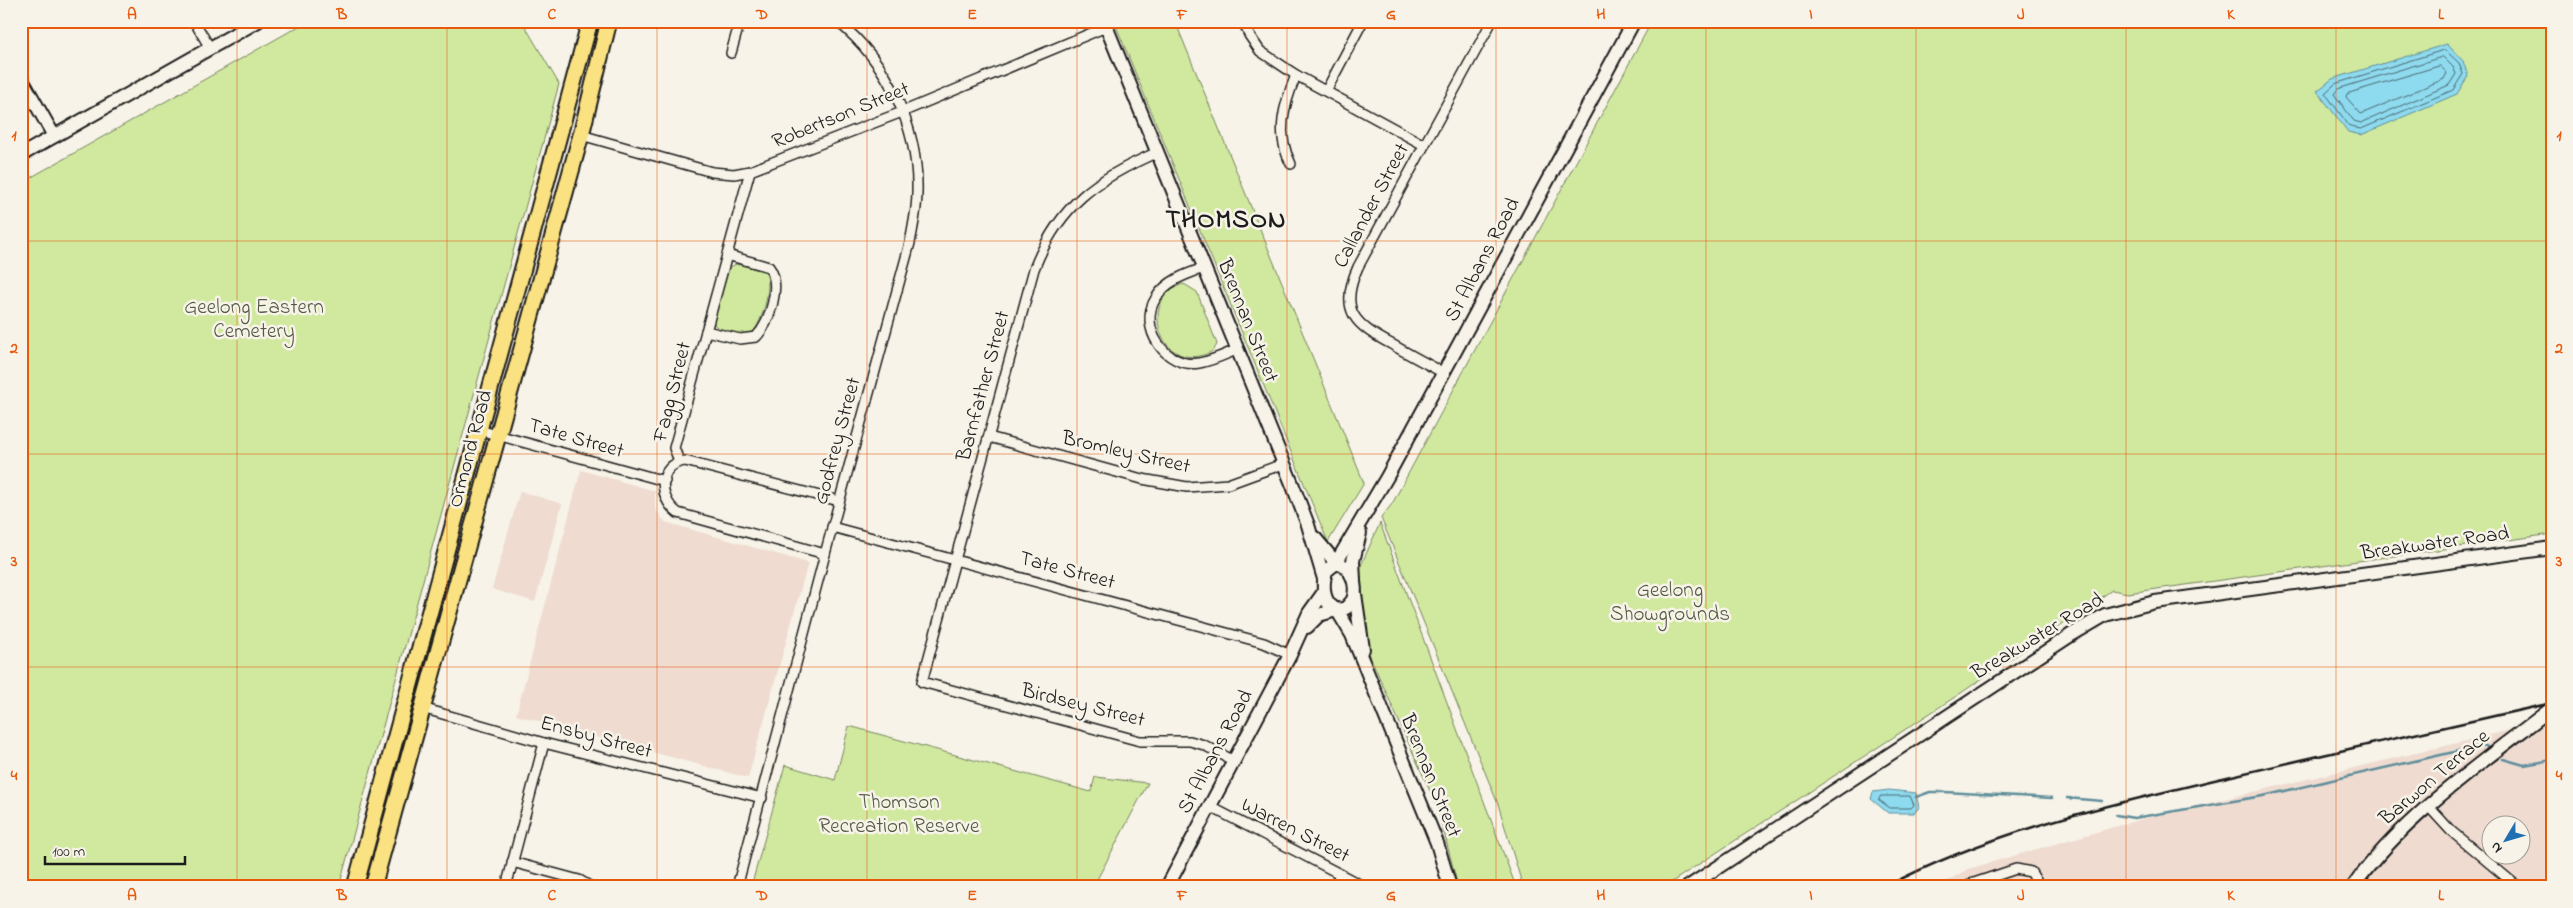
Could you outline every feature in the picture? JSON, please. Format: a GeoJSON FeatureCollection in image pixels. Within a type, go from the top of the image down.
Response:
{"type":"FeatureCollection","features":[{"type":"Feature","properties":{"kind":"highway","name":"Ormond Road"},"geometry":{"type":"LineString","coordinates":[[354,887],[590,21]]}},
{"type":"Feature","properties":{"kind":"highway","name":"Ormond Road"},"geometry":{"type":"LineString","coordinates":[[373,887],[581,135],[609,21]]}},
{"type":"Feature","properties":{"kind":"street"},"geometry":{"type":"LineString","coordinates":[[194,21],[210,48]]}},
{"type":"Feature","properties":{"kind":"street"},"geometry":{"type":"LineString","coordinates":[[21,155],[258,21]]}},
{"type":"Feature","properties":{"kind":"street"},"geometry":{"type":"LineString","coordinates":[[731,53],[740,21]]}},
{"type":"Feature","properties":{"kind":"street","name":"Godfrey Street"},"geometry":{"type":"LineString","coordinates":[[737,887],[762,798],[824,554],[910,243],[916,209],[916,155],[895,92],[879,66],[860,42],[837,21]]}},
{"type":"Feature","properties":{"kind":"street"},"geometry":{"type":"LineString","coordinates":[[1243,21],[1249,35],[1260,51],[1296,74],[1424,145]]}},
{"type":"Feature","properties":{"kind":"street"},"geometry":{"type":"LineString","coordinates":[[1326,91],[1363,21]]}},
{"type":"Feature","properties":{"kind":"street","name":"Callander Street"},"geometry":{"type":"LineString","coordinates":[[1444,373],[1364,329],[1352,314],[1350,284],[1492,21]]}},
{"type":"Feature","properties":{"kind":"street","name":"St Albans Road"},"geometry":{"type":"LineString","coordinates":[[1336,563],[1365,516],[1444,373],[1634,21]]}},
{"type":"Feature","properties":{"kind":"street","name":"Robertson Street"},"geometry":{"type":"LineString","coordinates":[[581,135],[712,172],[734,174],[750,171],[902,112],[1105,24]]}},
{"type":"Feature","properties":{"kind":"street","name":"Brennan Street"},"geometry":{"type":"LineString","coordinates":[[1105,24],[1308,525],[1324,579]]}},
{"type":"Feature","properties":{"kind":"street"},"geometry":{"type":"LineString","coordinates":[[1291,164],[1284,146],[1282,119],[1296,74]]}},
{"type":"Feature","properties":{"kind":"street"},"geometry":{"type":"LineString","coordinates":[[21,78],[54,136]]}},
{"type":"Feature","properties":{"kind":"street","name":"Barnfather Street"},"geometry":{"type":"LineString","coordinates":[[922,682],[1034,269],[1043,245],[1058,222],[1085,193],[1114,173],[1158,152]]}},
{"type":"Feature","properties":{"kind":"street","name":"Fagg Street"},"geometry":{"type":"LineString","coordinates":[[678,461],[674,448],[750,171]]}},
{"type":"Feature","properties":{"kind":"street","name":"Fagg Street"},"geometry":{"type":"LineString","coordinates":[[706,331],[740,340],[756,337],[764,326],[772,301],[775,281],[768,268],[727,255]]}},
{"type":"Feature","properties":{"kind":"street"},"geometry":{"type":"LineString","coordinates":[[1204,268],[1175,280],[1155,299],[1150,322],[1155,340],[1168,355],[1187,363],[1198,364],[1236,350]]}},
{"type":"Feature","properties":{"kind":"street","name":"Tate Street"},"geometry":{"type":"LineString","coordinates":[[479,430],[664,482]]}},
{"type":"Feature","properties":{"kind":"street","name":"Bromley Street"},"geometry":{"type":"LineString","coordinates":[[989,437],[1142,479],[1187,487],[1228,484],[1283,464]]}},
{"type":"Feature","properties":{"kind":"street"},"geometry":{"type":"LineString","coordinates":[[824,554],[678,513],[670,508],[664,498],[664,482],[668,472],[678,461],[685,461],[839,501]]}},
{"type":"Feature","properties":{"kind":"street","name":"St Albans Road"},"geometry":{"type":"LineString","coordinates":[[1354,586],[1354,557],[1365,516]]}},
{"type":"Feature","properties":{"kind":"street","name":"Brennan Street"},"geometry":{"type":"LineString","coordinates":[[1308,525],[1336,563]]}},
{"type":"Feature","properties":{"kind":"street","name":"Tate Street"},"geometry":{"type":"LineString","coordinates":[[832,527],[956,559],[1264,644],[1290,655]]}},
{"type":"Feature","properties":{"kind":"street","name":"Breakwater Road"},"geometry":{"type":"LineString","coordinates":[[1688,887],[2071,635],[2105,615],[2155,602],[2552,548]]}},
{"type":"Feature","properties":{"kind":"street"},"geometry":{"type":"LineString","coordinates":[[1336,563],[1346,568],[1354,586],[1352,602],[1344,609],[1336,610],[1328,602],[1324,592],[1324,579],[1327,569],[1336,563]]}},
{"type":"Feature","properties":{"kind":"street","name":"Brennan Street"},"geometry":{"type":"LineString","coordinates":[[1354,586],[1362,642],[1371,680]]}},
{"type":"Feature","properties":{"kind":"street","name":"St Albans Road"},"geometry":{"type":"LineString","coordinates":[[1167,887],[1300,636],[1310,613],[1324,592]]}},
{"type":"Feature","properties":{"kind":"street","name":"St Albans Road"},"geometry":{"type":"LineString","coordinates":[[1300,636],[1319,615],[1336,610]]}},
{"type":"Feature","properties":{"kind":"street","name":"Brennan Street"},"geometry":{"type":"LineString","coordinates":[[1336,610],[1352,635],[1371,680],[1437,843],[1450,887]]}},
{"type":"Feature","properties":{"kind":"street","name":"Birdsey Street"},"geometry":{"type":"LineString","coordinates":[[922,682],[1140,741],[1190,741],[1204,745],[1234,761]]}},
{"type":"Feature","properties":{"kind":"street","name":"Ensby Street"},"geometry":{"type":"LineString","coordinates":[[422,708],[544,743],[762,798]]}},
{"type":"Feature","properties":{"kind":"street","name":"Barwon Terrace"},"geometry":{"type":"LineString","coordinates":[[2353,887],[2364,870],[2403,828],[2552,708]]}},
{"type":"Feature","properties":{"kind":"street"},"geometry":{"type":"LineString","coordinates":[[506,887],[544,743]]}},
{"type":"Feature","properties":{"kind":"street","name":"Warren Street"},"geometry":{"type":"LineString","coordinates":[[1210,806],[1365,887]]}},
{"type":"Feature","properties":{"kind":"street"},"geometry":{"type":"LineString","coordinates":[[2429,807],[2451,831],[2518,887]]}},
{"type":"Feature","properties":{"kind":"street"},"geometry":{"type":"LineString","coordinates":[[512,862],[580,880],[591,887]]}},
{"type":"Feature","properties":{"kind":"street"},"geometry":{"type":"LineString","coordinates":[[1972,884],[2016,869],[2031,872],[2040,887]]}},
{"type":"Feature","properties":{"kind":"street"},"geometry":{"type":"LineString","coordinates":[[1334,887],[1340,874]]}},
{"type":"Feature","properties":{"kind":"shaded area"},"geometry":{"type":"Polygon","coordinates":[[[581,470],[655,491],[655,509],[665,522],[808,563],[748,778],[516,715],[581,470]]]}},
{"type":"Feature","properties":{"kind":"shaded area"},"geometry":{"type":"Polygon","coordinates":[[[520,491],[562,504],[535,602],[492,589],[520,491]]]}},
{"type":"Feature","properties":{"kind":"shaded area"},"geometry":{"type":"Polygon","coordinates":[[[2552,720],[2552,887],[1937,887],[1968,869],[2142,819],[2552,720]]]}},
{"type":"Feature","properties":{"kind":"green space","name":"Geelong Eastern Cemetery"},"geometry":{"type":"Polygon","coordinates":[[[308,21],[522,21],[559,84],[339,887],[21,887],[21,183],[308,21]]]}},
{"type":"Feature","properties":{"kind":"green space"},"geometry":{"type":"Polygon","coordinates":[[[1114,21],[1175,21],[1364,483],[1328,542],[1114,21]]]}},
{"type":"Feature","properties":{"kind":"green space","name":"Geelong Showgrounds"},"geometry":{"type":"Polygon","coordinates":[[[1652,21],[2552,21],[2552,534],[2128,593],[2112,590],[1961,693],[1664,887],[1523,887],[1498,804],[1381,518],[1392,504],[1652,21]]]}},
{"type":"Feature","properties":{"kind":"green space"},"geometry":{"type":"Polygon","coordinates":[[[736,264],[765,271],[767,278],[768,286],[765,306],[757,325],[748,337],[719,329],[713,323],[727,269],[736,264]]]}},
{"type":"Feature","properties":{"kind":"green space"},"geometry":{"type":"Polygon","coordinates":[[[1184,284],[1197,292],[1217,344],[1210,352],[1199,356],[1184,356],[1172,350],[1164,339],[1159,327],[1158,313],[1162,301],[1170,290],[1184,284]]]}},
{"type":"Feature","properties":{"kind":"green space"},"geometry":{"type":"Polygon","coordinates":[[[1380,523],[1516,887],[1458,887],[1438,809],[1369,654],[1358,572],[1380,523]]]}},
{"type":"Feature","properties":{"kind":"green space","name":"Thomson Recreation Reserve"},"geometry":{"type":"Polygon","coordinates":[[[849,726],[1091,792],[1095,777],[1148,783],[1093,887],[751,887],[785,765],[835,780],[849,726]]]}},
{"type":"Feature","properties":{"kind":"water"},"geometry":{"type":"Polygon","coordinates":[[[2447,44],[2463,61],[2468,76],[2457,94],[2361,135],[2348,132],[2317,91],[2332,79],[2447,44]]]}},
{"type":"Feature","properties":{"kind":"water"},"geometry":{"type":"Polygon","coordinates":[[[1889,790],[1916,793],[1919,808],[1914,813],[1888,813],[1871,799],[1873,792],[1889,790]]]}},
{"type":"Feature","properties":{"kind":"waterway"},"geometry":{"type":"LineString","coordinates":[[2116,815],[2134,818],[2263,796],[2484,745],[2487,747]]}},
{"type":"Feature","properties":{"kind":"waterway"},"geometry":{"type":"LineString","coordinates":[[2503,759],[2524,765],[2552,760]]}},
{"type":"Feature","properties":{"kind":"waterway"},"geometry":{"type":"LineString","coordinates":[[1916,797],[1930,792],[1945,792],[2052,798]]}},
{"type":"Feature","properties":{"kind":"waterway"},"geometry":{"type":"LineString","coordinates":[[2067,798],[2102,801]]}},
{"type":"Feature","properties":{"kind":"railway"},"geometry":{"type":"LineString","coordinates":[[1885,887],[1967,850],[2009,835],[2093,810],[2264,768],[2552,703]]}},
{"type":"Feature","properties":{"kind":"district","name":"THOMSON"},"geometry":{"type":"Point","coordinates":[1226,221]}}]}
